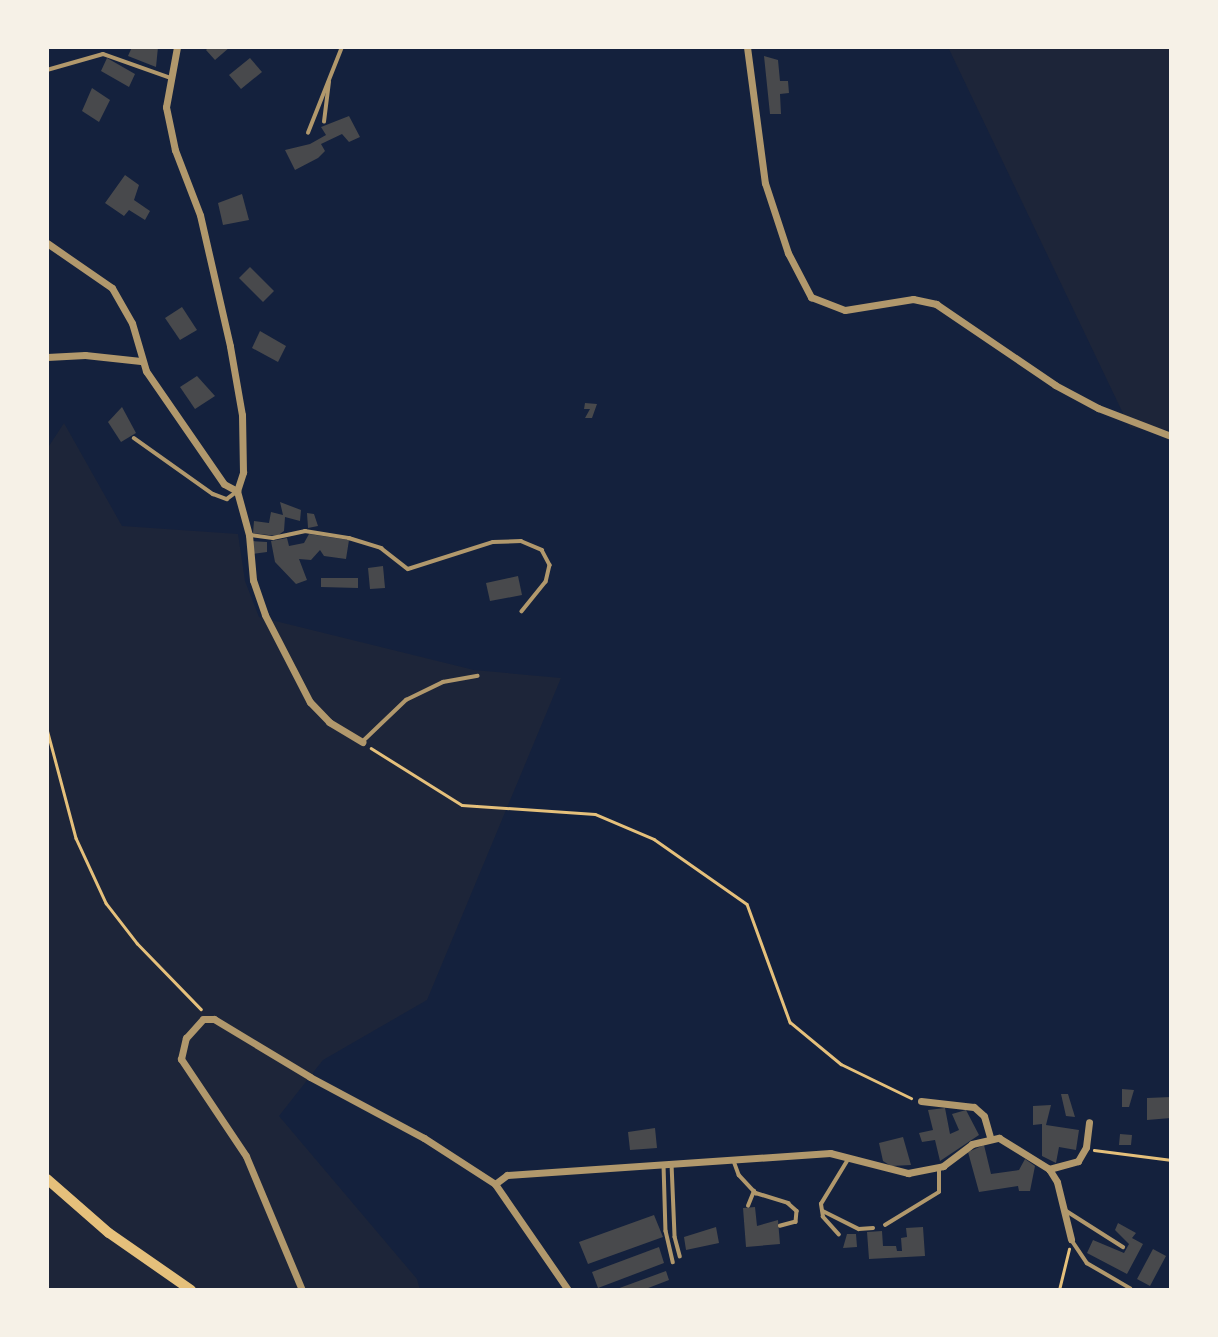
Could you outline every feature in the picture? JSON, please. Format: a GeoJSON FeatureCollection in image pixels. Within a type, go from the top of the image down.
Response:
{"type":"FeatureCollection","features":[{"type":"Feature","properties":{"kind":"main road"},"geometry":{"type":"LineString","coordinates":[[47,1180],[109,1233],[191,1290]]}},
{"type":"Feature","properties":{"kind":"street"},"geometry":{"type":"LineString","coordinates":[[177,47],[166,107],[219,288],[243,415],[243,472],[237,491],[249,535],[253,580],[265,615],[310,702],[329,722],[362,742]]}},
{"type":"Feature","properties":{"kind":"street"},"geometry":{"type":"LineString","coordinates":[[747,47],[765,183],[788,253],[811,297],[845,310],[912,299],[936,304],[1055,385],[1098,408],[1171,436]]}},
{"type":"Feature","properties":{"kind":"street"},"geometry":{"type":"LineString","coordinates":[[47,243],[112,288],[132,323],[141,361],[224,484],[237,491]]}},
{"type":"Feature","properties":{"kind":"street"},"geometry":{"type":"LineString","coordinates":[[47,357],[85,355],[141,361]]}},
{"type":"Feature","properties":{"kind":"street"},"geometry":{"type":"LineString","coordinates":[[302,1290],[246,1156],[181,1059],[186,1038],[203,1019],[214,1019],[297,1070],[424,1138],[495,1184],[568,1290]]}},
{"type":"Feature","properties":{"kind":"street"},"geometry":{"type":"LineString","coordinates":[[921,1101],[974,1107],[984,1116],[990,1137]]}},
{"type":"Feature","properties":{"kind":"street"},"geometry":{"type":"LineString","coordinates":[[1049,1169],[1074,1164],[1086,1147],[1089,1122]]}},
{"type":"Feature","properties":{"kind":"street"},"geometry":{"type":"LineString","coordinates":[[495,1184],[507,1175],[830,1153],[849,1156],[889,1171],[908,1173],[939,1168],[972,1144],[990,1137],[1015,1144],[1049,1169],[1065,1210],[1071,1239]]}},
{"type":"Feature","properties":{"kind":"lane"},"geometry":{"type":"LineString","coordinates":[[308,133],[342,47]]}},
{"type":"Feature","properties":{"kind":"lane"},"geometry":{"type":"LineString","coordinates":[[47,70],[103,54],[171,78]]}},
{"type":"Feature","properties":{"kind":"lane"},"geometry":{"type":"LineString","coordinates":[[324,122],[329,80]]}},
{"type":"Feature","properties":{"kind":"lane"},"geometry":{"type":"LineString","coordinates":[[134,438],[212,494],[227,499],[237,491]]}},
{"type":"Feature","properties":{"kind":"lane"},"geometry":{"type":"LineString","coordinates":[[249,535],[274,538],[305,531],[349,538],[381,548],[408,569],[493,542],[521,541],[542,550],[550,565],[546,582],[522,612]]}},
{"type":"Feature","properties":{"kind":"lane"},"geometry":{"type":"LineString","coordinates":[[362,742],[406,699],[443,682],[477,676]]}},
{"type":"Feature","properties":{"kind":"lane"},"geometry":{"type":"LineString","coordinates":[[839,1234],[821,1210],[822,1198],[845,1171],[849,1156]]}},
{"type":"Feature","properties":{"kind":"lane"},"geometry":{"type":"LineString","coordinates":[[734,1161],[739,1175],[754,1191],[788,1203],[797,1211],[796,1222],[780,1226]]}},
{"type":"Feature","properties":{"kind":"lane"},"geometry":{"type":"LineString","coordinates":[[668,1165],[675,1237],[680,1256]]}},
{"type":"Feature","properties":{"kind":"lane"},"geometry":{"type":"LineString","coordinates":[[668,1165],[666,1231],[673,1262]]}},
{"type":"Feature","properties":{"kind":"lane"},"geometry":{"type":"LineString","coordinates":[[884,1225],[939,1192],[939,1168]]}},
{"type":"Feature","properties":{"kind":"lane"},"geometry":{"type":"LineString","coordinates":[[748,1206],[754,1191]]}},
{"type":"Feature","properties":{"kind":"lane"},"geometry":{"type":"LineString","coordinates":[[821,1210],[859,1229],[873,1228]]}},
{"type":"Feature","properties":{"kind":"lane"},"geometry":{"type":"LineString","coordinates":[[1065,1210],[1124,1247]]}},
{"type":"Feature","properties":{"kind":"lane"},"geometry":{"type":"LineString","coordinates":[[1071,1239],[1087,1263],[1130,1288]]}},
{"type":"Feature","properties":{"kind":"path"},"geometry":{"type":"LineString","coordinates":[[47,729],[76,838],[106,903],[137,943],[201,1009],[203,1019]]}},
{"type":"Feature","properties":{"kind":"path"},"geometry":{"type":"LineString","coordinates":[[362,742],[462,806],[595,814],[634,827],[654,839],[747,904],[790,1022],[841,1064],[921,1101]]}},
{"type":"Feature","properties":{"kind":"path"},"geometry":{"type":"LineString","coordinates":[[1086,1147],[1171,1160]]}},
{"type":"Feature","properties":{"kind":"path"},"geometry":{"type":"LineString","coordinates":[[1059,1290],[1071,1239]]}},
{"type":"Feature","properties":{"kind":"shaded area"},"geometry":{"type":"Polygon","coordinates":[[[948,47],[1171,47],[1171,430],[1130,428],[948,47]]]}},
{"type":"Feature","properties":{"kind":"shaded area"},"geometry":{"type":"Polygon","coordinates":[[[64,423],[122,526],[238,534],[245,581],[259,617],[474,670],[561,678],[427,1000],[323,1060],[279,1116],[417,1279],[420,1290],[47,1290],[47,449],[64,423]]]}},
{"type":"Feature","properties":{"kind":"building"},"geometry":{"type":"Polygon","coordinates":[[[132,47],[158,47],[156,67],[128,56],[132,47]]]}},
{"type":"Feature","properties":{"kind":"building"},"geometry":{"type":"Polygon","coordinates":[[[209,47],[230,47],[215,60],[206,50],[209,47]]]}},
{"type":"Feature","properties":{"kind":"building"},"geometry":{"type":"Polygon","coordinates":[[[764,56],[778,60],[780,81],[788,81],[789,93],[780,94],[781,114],[770,114],[764,56]]]}},
{"type":"Feature","properties":{"kind":"building"},"geometry":{"type":"Polygon","coordinates":[[[107,58],[135,74],[129,87],[101,71],[107,58]]]}},
{"type":"Feature","properties":{"kind":"building"},"geometry":{"type":"Polygon","coordinates":[[[250,58],[262,72],[241,89],[229,75],[250,58]]]}},
{"type":"Feature","properties":{"kind":"building"},"geometry":{"type":"Polygon","coordinates":[[[92,88],[110,100],[99,122],[82,111],[92,88]]]}},
{"type":"Feature","properties":{"kind":"building"},"geometry":{"type":"Polygon","coordinates":[[[349,116],[360,137],[349,142],[342,134],[321,144],[325,151],[318,158],[295,170],[285,150],[310,144],[326,135],[321,127],[349,116]]]}},
{"type":"Feature","properties":{"kind":"building"},"geometry":{"type":"Polygon","coordinates":[[[125,175],[139,185],[134,200],[150,211],[145,220],[129,210],[124,216],[105,203],[125,175]]]}},
{"type":"Feature","properties":{"kind":"building"},"geometry":{"type":"Polygon","coordinates":[[[242,194],[249,220],[223,225],[218,203],[242,194]]]}},
{"type":"Feature","properties":{"kind":"building"},"geometry":{"type":"Polygon","coordinates":[[[250,267],[274,291],[263,302],[239,278],[250,267]]]}},
{"type":"Feature","properties":{"kind":"building"},"geometry":{"type":"Polygon","coordinates":[[[182,307],[197,330],[180,340],[165,318],[182,307]]]}},
{"type":"Feature","properties":{"kind":"building"},"geometry":{"type":"Polygon","coordinates":[[[260,331],[286,346],[278,362],[252,348],[260,331]]]}},
{"type":"Feature","properties":{"kind":"building"},"geometry":{"type":"Polygon","coordinates":[[[197,376],[215,396],[195,409],[180,387],[197,376]]]}},
{"type":"Feature","properties":{"kind":"building"},"geometry":{"type":"Polygon","coordinates":[[[585,403],[597,404],[592,418],[585,418],[590,409],[584,409],[585,403]]]}},
{"type":"Feature","properties":{"kind":"building"},"geometry":{"type":"Polygon","coordinates":[[[122,407],[136,433],[121,442],[108,422],[122,407]]]}},
{"type":"Feature","properties":{"kind":"building"},"geometry":{"type":"Polygon","coordinates":[[[280,502],[301,510],[300,521],[285,517],[284,531],[277,536],[253,533],[254,521],[269,523],[271,512],[283,515],[280,502]]]}},
{"type":"Feature","properties":{"kind":"building"},"geometry":{"type":"Polygon","coordinates":[[[307,513],[314,514],[318,526],[308,528],[307,513]]]}},
{"type":"Feature","properties":{"kind":"building"},"geometry":{"type":"Polygon","coordinates":[[[309,534],[349,540],[346,559],[324,556],[320,550],[311,560],[299,559],[307,580],[296,584],[275,562],[271,541],[287,538],[289,546],[304,543],[309,534]]]}},
{"type":"Feature","properties":{"kind":"building"},"geometry":{"type":"Polygon","coordinates":[[[252,541],[267,542],[267,552],[253,554],[252,541]]]}},
{"type":"Feature","properties":{"kind":"building"},"geometry":{"type":"Polygon","coordinates":[[[383,566],[385,588],[370,589],[368,568],[383,566]]]}},
{"type":"Feature","properties":{"kind":"building"},"geometry":{"type":"Polygon","coordinates":[[[518,576],[522,595],[490,601],[486,583],[518,576]]]}},
{"type":"Feature","properties":{"kind":"building"},"geometry":{"type":"Polygon","coordinates":[[[321,578],[358,578],[358,588],[321,587],[321,578]]]}},
{"type":"Feature","properties":{"kind":"building"},"geometry":{"type":"Polygon","coordinates":[[[1122,1089],[1134,1090],[1129,1107],[1122,1107],[1122,1089]]]}},
{"type":"Feature","properties":{"kind":"building"},"geometry":{"type":"Polygon","coordinates":[[[1061,1094],[1068,1094],[1075,1117],[1066,1116],[1061,1094]]]}},
{"type":"Feature","properties":{"kind":"building"},"geometry":{"type":"Polygon","coordinates":[[[1171,1097],[1171,1118],[1147,1120],[1147,1098],[1171,1097]]]}},
{"type":"Feature","properties":{"kind":"building"},"geometry":{"type":"Polygon","coordinates":[[[1051,1105],[1046,1125],[1079,1130],[1076,1150],[1059,1147],[1056,1163],[1042,1156],[1042,1124],[1033,1125],[1033,1106],[1051,1105]]]}},
{"type":"Feature","properties":{"kind":"building"},"geometry":{"type":"Polygon","coordinates":[[[945,1108],[950,1134],[959,1130],[952,1114],[966,1110],[979,1135],[940,1161],[935,1140],[922,1142],[919,1133],[933,1130],[928,1110],[945,1108]]]}},
{"type":"Feature","properties":{"kind":"building"},"geometry":{"type":"Polygon","coordinates":[[[655,1128],[657,1148],[630,1150],[628,1132],[655,1128]]]}},
{"type":"Feature","properties":{"kind":"building"},"geometry":{"type":"Polygon","coordinates":[[[1120,1134],[1132,1135],[1131,1145],[1119,1145],[1120,1134]]]}},
{"type":"Feature","properties":{"kind":"building"},"geometry":{"type":"Polygon","coordinates":[[[903,1137],[911,1165],[891,1166],[883,1161],[879,1143],[903,1137]]]}},
{"type":"Feature","properties":{"kind":"building"},"geometry":{"type":"Polygon","coordinates":[[[984,1145],[991,1174],[1019,1170],[1025,1159],[1035,1166],[1030,1191],[1019,1191],[1018,1186],[979,1192],[968,1152],[984,1145]]]}},
{"type":"Feature","properties":{"kind":"building"},"geometry":{"type":"Polygon","coordinates":[[[755,1207],[757,1226],[778,1220],[780,1244],[746,1247],[743,1208],[755,1207]]]}},
{"type":"Feature","properties":{"kind":"building"},"geometry":{"type":"Polygon","coordinates":[[[654,1215],[663,1237],[588,1264],[579,1242],[654,1215]]]}},
{"type":"Feature","properties":{"kind":"building"},"geometry":{"type":"Polygon","coordinates":[[[1118,1223],[1136,1233],[1132,1238],[1143,1244],[1127,1274],[1087,1253],[1093,1240],[1124,1253],[1129,1244],[1115,1230],[1118,1223]]]}},
{"type":"Feature","properties":{"kind":"building"},"geometry":{"type":"Polygon","coordinates":[[[716,1227],[719,1243],[686,1250],[684,1237],[716,1227]]]}},
{"type":"Feature","properties":{"kind":"building"},"geometry":{"type":"Polygon","coordinates":[[[923,1227],[925,1256],[869,1259],[867,1232],[882,1231],[883,1246],[896,1246],[897,1251],[902,1251],[901,1238],[907,1237],[906,1228],[923,1227]]]}},
{"type":"Feature","properties":{"kind":"building"},"geometry":{"type":"Polygon","coordinates":[[[847,1234],[856,1234],[857,1247],[843,1248],[847,1234]]]}},
{"type":"Feature","properties":{"kind":"building"},"geometry":{"type":"Polygon","coordinates":[[[659,1247],[664,1263],[598,1288],[592,1272],[659,1247]]]}},
{"type":"Feature","properties":{"kind":"building"},"geometry":{"type":"Polygon","coordinates":[[[1153,1249],[1166,1256],[1150,1286],[1137,1279],[1153,1249]]]}},
{"type":"Feature","properties":{"kind":"building"},"geometry":{"type":"Polygon","coordinates":[[[666,1271],[669,1280],[643,1290],[614,1290],[666,1271]]]}}]}
